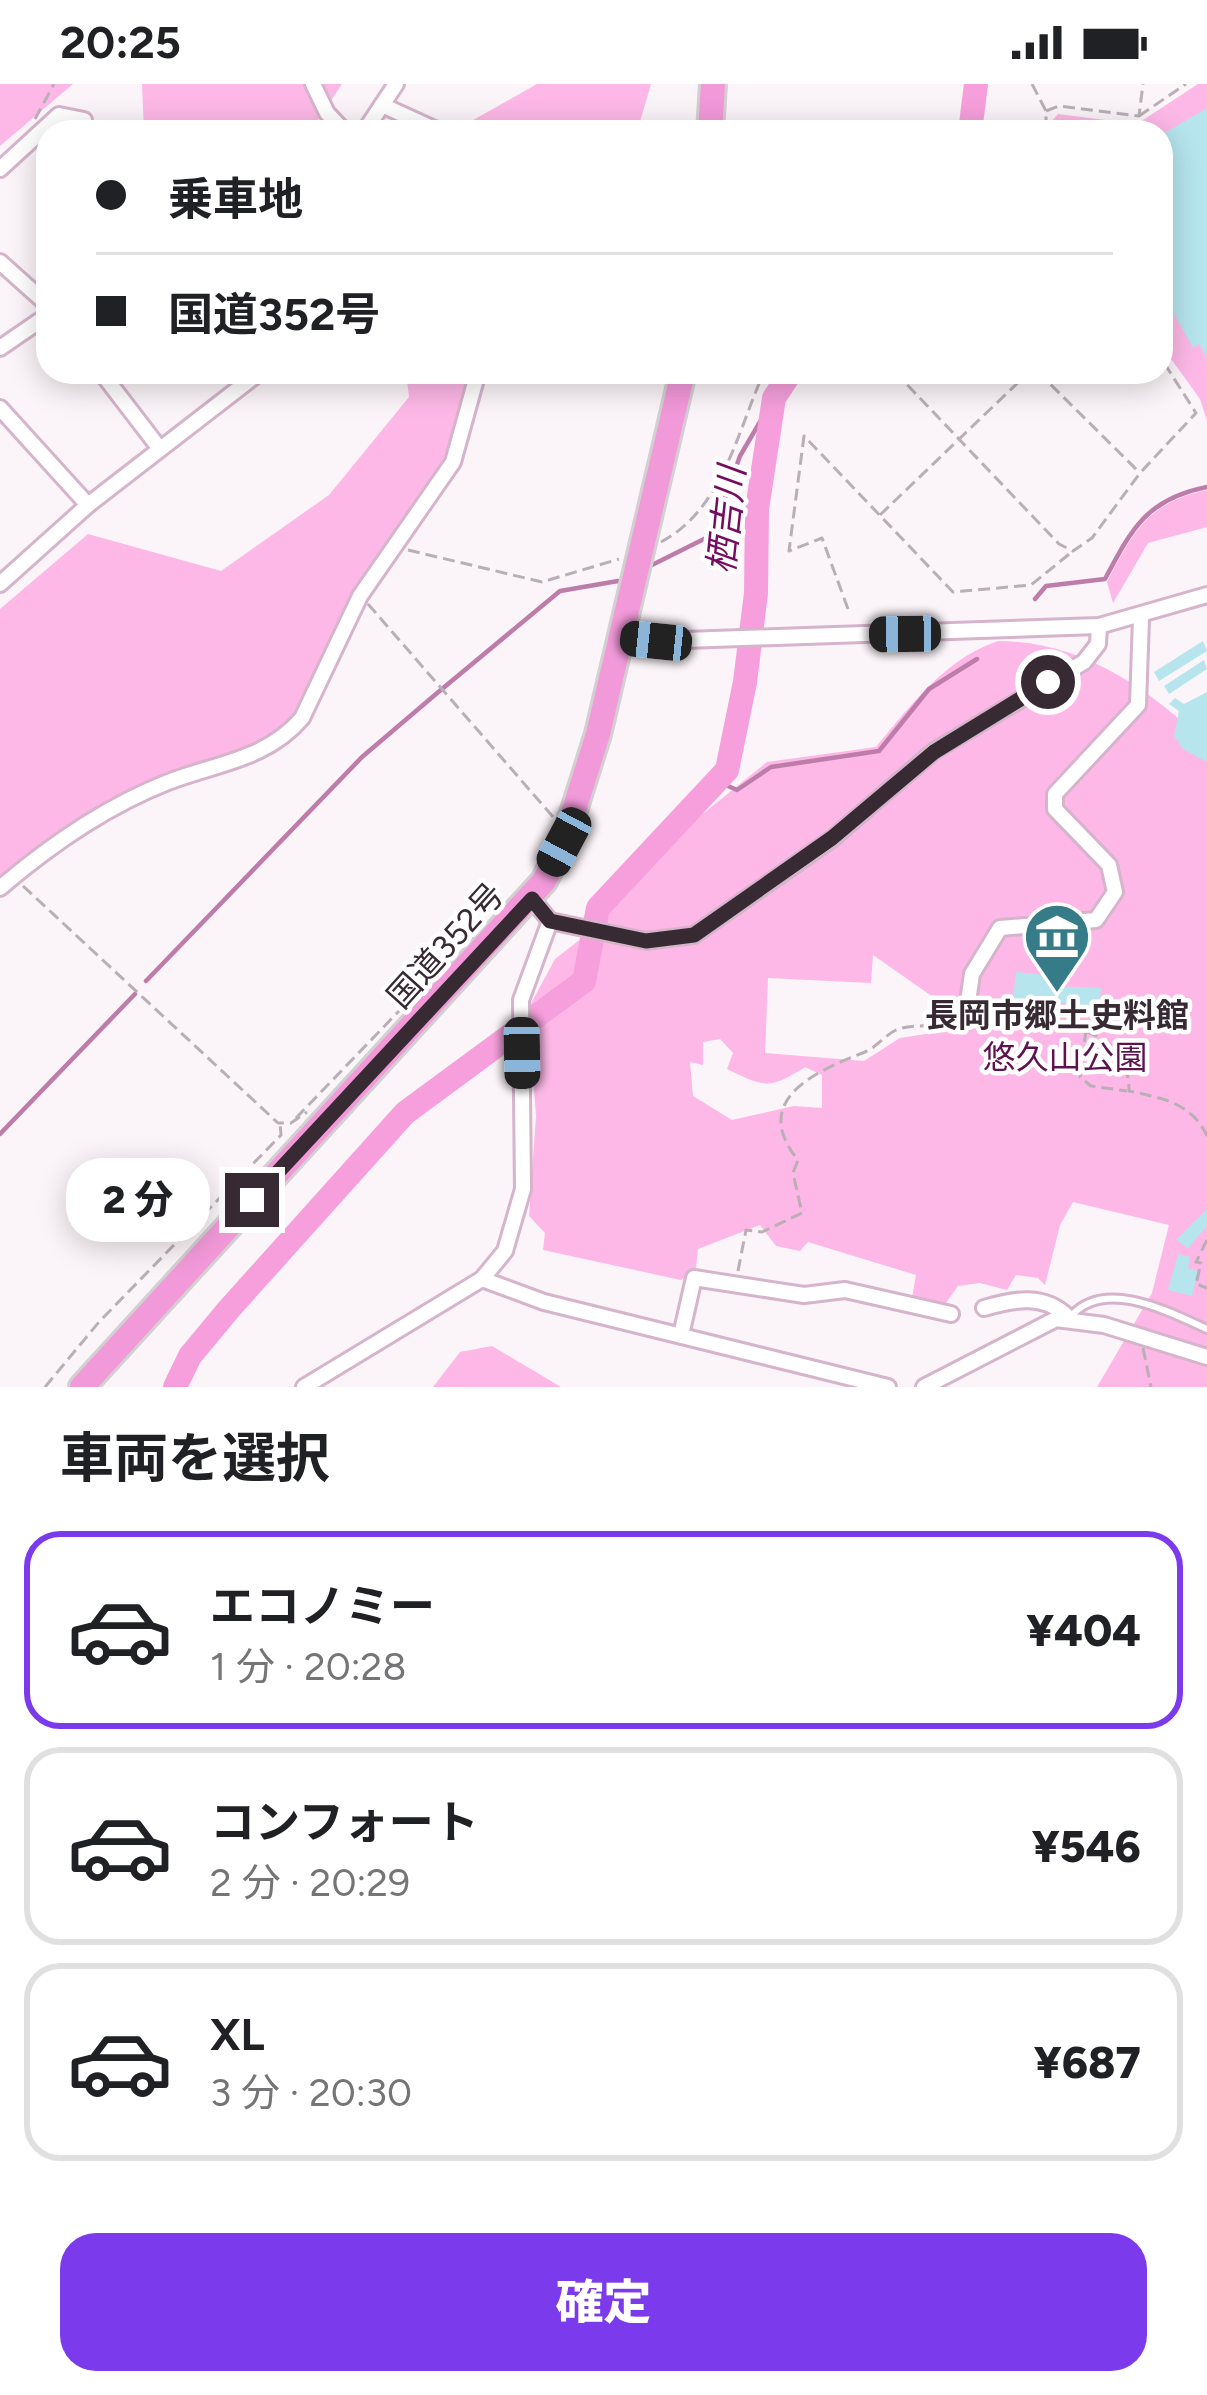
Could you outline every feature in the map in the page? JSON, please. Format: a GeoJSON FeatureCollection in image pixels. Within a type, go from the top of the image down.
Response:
{"type":"FeatureCollection","features":[{"type":"Feature","properties":{"kind":"highway"},"geometry":{"type":"LineString","coordinates":[[711,120],[713,84]]}},
{"type":"Feature","properties":{"kind":"highway","name":"国道352号"},"geometry":{"type":"LineString","coordinates":[[82,1387],[532,899],[620,637],[680,384]]}},
{"type":"Feature","properties":{"kind":"street"},"geometry":{"type":"LineString","coordinates":[[314,84],[334,120]]}},
{"type":"Feature","properties":{"kind":"street"},"geometry":{"type":"LineString","coordinates":[[372,120],[395,84]]}},
{"type":"Feature","properties":{"kind":"street"},"geometry":{"type":"LineString","coordinates":[[382,105],[415,120]]}},
{"type":"Feature","properties":{"kind":"street"},"geometry":{"type":"LineString","coordinates":[[55,120],[59,116],[84,120]]}},
{"type":"Feature","properties":{"kind":"street"},"geometry":{"type":"LineString","coordinates":[[0,169],[36,137]]}},
{"type":"Feature","properties":{"kind":"street"},"geometry":{"type":"LineString","coordinates":[[0,262],[36,294]]}},
{"type":"Feature","properties":{"kind":"street"},"geometry":{"type":"LineString","coordinates":[[0,347],[36,323]]}},
{"type":"Feature","properties":{"kind":"street"},"geometry":{"type":"LineString","coordinates":[[110,384],[160,449]]}},
{"type":"Feature","properties":{"kind":"street"},"geometry":{"type":"LineString","coordinates":[[0,584],[88,505],[244,384]]}},
{"type":"Feature","properties":{"kind":"street"},"geometry":{"type":"LineString","coordinates":[[0,887],[120,806],[169,782],[233,764],[288,734],[302,718],[360,596],[453,462],[475,384]]}},
{"type":"Feature","properties":{"kind":"street"},"geometry":{"type":"LineString","coordinates":[[0,408],[88,505]]}},
{"type":"Feature","properties":{"kind":"street"},"geometry":{"type":"LineString","coordinates":[[620,637],[774,638],[1099,626],[1141,618],[1207,595]]}},
{"type":"Feature","properties":{"kind":"street"},"geometry":{"type":"LineString","coordinates":[[965,1023],[972,974],[1000,928],[1096,920],[1115,892],[1109,865],[1055,808],[1054,794],[1138,705],[1141,618]]}},
{"type":"Feature","properties":{"kind":"street"},"geometry":{"type":"LineString","coordinates":[[532,899],[550,921],[646,941],[694,935],[832,838],[934,752],[1084,662],[1098,644],[1099,626]]}},
{"type":"Feature","properties":{"kind":"street"},"geometry":{"type":"LineString","coordinates":[[304,1387],[482,1279],[505,1251],[520,1214],[520,1016],[542,932],[550,921]]}},
{"type":"Feature","properties":{"kind":"street"},"geometry":{"type":"LineString","coordinates":[[681,1335],[694,1278],[804,1295],[845,1290],[951,1314]]}},
{"type":"Feature","properties":{"kind":"street"},"geometry":{"type":"LineString","coordinates":[[482,1279],[544,1302],[888,1387]]}},
{"type":"Feature","properties":{"kind":"street"},"geometry":{"type":"LineString","coordinates":[[984,1308],[1015,1299],[1042,1302],[1069,1318],[1207,1357]]}},
{"type":"Feature","properties":{"kind":"street"},"geometry":{"type":"LineString","coordinates":[[924,1387],[1047,1323],[1069,1318]]}},
{"type":"Feature","properties":{"kind":"lane"},"geometry":{"type":"LineString","coordinates":[[1069,1318],[1081,1305],[1108,1298],[1151,1306],[1207,1329]]}},
{"type":"Feature","properties":{"kind":"path"},"geometry":{"type":"LineString","coordinates":[[37,120],[54,84]]}},
{"type":"Feature","properties":{"kind":"path"},"geometry":{"type":"LineString","coordinates":[[1032,84],[1046,120]]}},
{"type":"Feature","properties":{"kind":"path"},"geometry":{"type":"LineString","coordinates":[[1138,116],[1143,84]]}},
{"type":"Feature","properties":{"kind":"path"},"geometry":{"type":"LineString","coordinates":[[1046,111],[1059,106],[1138,116],[1186,84]]}},
{"type":"Feature","properties":{"kind":"path"},"geometry":{"type":"LineString","coordinates":[[24,148],[36,122]]}},
{"type":"Feature","properties":{"kind":"path"},"geometry":{"type":"LineString","coordinates":[[848,609],[822,538],[789,551],[804,436],[953,592],[1031,585],[1092,538],[1140,473],[1196,413],[1173,377]]}},
{"type":"Feature","properties":{"kind":"path"},"geometry":{"type":"LineString","coordinates":[[394,547],[542,582],[640,553],[700,512],[759,384]]}},
{"type":"Feature","properties":{"kind":"path"},"geometry":{"type":"LineString","coordinates":[[906,384],[1059,544],[1072,551]]}},
{"type":"Feature","properties":{"kind":"path"},"geometry":{"type":"LineString","coordinates":[[880,515],[1017,384]]}},
{"type":"Feature","properties":{"kind":"path"},"geometry":{"type":"LineString","coordinates":[[1050,384],[1140,473]]}},
{"type":"Feature","properties":{"kind":"path"},"geometry":{"type":"LineString","coordinates":[[360,596],[405,640],[558,824]]}},
{"type":"Feature","properties":{"kind":"path"},"geometry":{"type":"LineString","coordinates":[[13,877],[280,1123],[292,1123],[400,1010]]}},
{"type":"Feature","properties":{"kind":"path"},"geometry":{"type":"LineString","coordinates":[[736,1284],[746,1230],[761,1232],[802,1213],[793,1173],[798,1160],[786,1146],[784,1105],[813,1071],[869,1051],[897,1030],[965,1023],[1086,1029],[1115,1048],[1129,1091]]}},
{"type":"Feature","properties":{"kind":"path"},"geometry":{"type":"LineString","coordinates":[[1086,1029],[1080,1077],[1091,1086],[1170,1100],[1199,1118],[1207,1136]]}},
{"type":"Feature","properties":{"kind":"path"},"geometry":{"type":"LineString","coordinates":[[1199,1118],[1207,1114]]}},
{"type":"Feature","properties":{"kind":"path"},"geometry":{"type":"LineString","coordinates":[[45,1387],[99,1322],[280,1135],[280,1123]]}},
{"type":"Feature","properties":{"kind":"path"},"geometry":{"type":"LineString","coordinates":[[1207,1240],[1199,1250],[1196,1284],[1207,1288]]}},
{"type":"Feature","properties":{"kind":"path"},"geometry":{"type":"LineString","coordinates":[[1199,1250],[1207,1256]]}},
{"type":"Feature","properties":{"kind":"path"},"geometry":{"type":"LineString","coordinates":[[1143,1337],[1144,1368],[1151,1387]]}},
{"type":"Feature","properties":{"kind":"green space"},"geometry":{"type":"Polygon","coordinates":[[[0,84],[73,84],[0,146],[0,84]]]}},
{"type":"Feature","properties":{"kind":"green space"},"geometry":{"type":"Polygon","coordinates":[[[142,84],[342,84],[318,120],[144,120],[142,84]]]}},
{"type":"Feature","properties":{"kind":"green space"},"geometry":{"type":"Polygon","coordinates":[[[537,84],[651,84],[640,120],[473,120],[537,84]]]}},
{"type":"Feature","properties":{"kind":"green space"},"geometry":{"type":"Polygon","coordinates":[[[1198,84],[1207,84],[1207,420],[1200,399],[1173,362],[1173,120],[1143,120],[1198,84]]]}},
{"type":"Feature","properties":{"kind":"green space"},"geometry":{"type":"Polygon","coordinates":[[[1058,114],[1105,120],[1053,120],[1058,114]]]}},
{"type":"Feature","properties":{"kind":"green space"},"geometry":{"type":"Polygon","coordinates":[[[407,384],[465,384],[448,454],[354,590],[290,720],[276,734],[100,809],[33,849],[0,876],[0,609],[88,534],[221,571],[329,495],[409,397],[407,384]]]}},
{"type":"Feature","properties":{"kind":"green space"},"geometry":{"type":"Polygon","coordinates":[[[1207,490],[1207,527],[1148,543],[1113,603],[1107,582],[1145,521],[1171,502],[1207,490]]]}},
{"type":"Feature","properties":{"kind":"green space","name":"悠久山公園"},"geometry":{"type":"Polygon","coordinates":[[[998,641],[1028,643],[1085,659],[1137,687],[1207,745],[1207,1387],[1097,1387],[1152,1293],[1169,1225],[1073,1202],[1060,1225],[1045,1285],[1038,1278],[1016,1275],[1007,1290],[980,1283],[958,1286],[943,1307],[912,1298],[916,1275],[808,1242],[800,1251],[776,1246],[760,1225],[698,1249],[696,1268],[681,1280],[543,1250],[545,1233],[529,1216],[536,1116],[528,1009],[555,959],[582,938],[664,845],[767,762],[876,747],[930,685],[979,649],[998,641]],[[873,955],[871,983],[768,978],[765,1053],[864,1061],[900,1038],[926,1034],[936,999],[873,955]],[[720,1039],[703,1042],[703,1065],[690,1062],[693,1096],[732,1120],[794,1106],[822,1108],[822,1075],[805,1067],[783,1080],[750,1080],[727,1069],[733,1053],[720,1039]]]}},
{"type":"Feature","properties":{"kind":"green space"},"geometry":{"type":"Polygon","coordinates":[[[492,1346],[561,1387],[433,1387],[460,1352],[492,1346]]]}},
{"type":"Feature","properties":{"kind":"building"},"geometry":{"type":"Polygon","coordinates":[[[1207,108],[1207,358],[1199,344],[1193,348],[1173,312],[1173,128],[1207,108]]]}},
{"type":"Feature","properties":{"kind":"building"},"geometry":{"type":"Polygon","coordinates":[[[1203,641],[1207,651],[1159,681],[1154,672],[1203,641]]]}},
{"type":"Feature","properties":{"kind":"building"},"geometry":{"type":"Polygon","coordinates":[[[1204,660],[1207,669],[1169,694],[1164,686],[1204,660]]]}},
{"type":"Feature","properties":{"kind":"building"},"geometry":{"type":"Polygon","coordinates":[[[1207,692],[1205,761],[1183,749],[1174,736],[1179,711],[1169,704],[1175,698],[1184,704],[1207,692]]]}},
{"type":"Feature","properties":{"kind":"building","name":"長岡市郷土史料館"},"geometry":{"type":"Polygon","coordinates":[[[1016,972],[1054,976],[1053,986],[1101,988],[1099,1012],[1052,1000],[1050,1014],[1021,1014],[1012,1009],[1016,972]]]}},
{"type":"Feature","properties":{"kind":"building"},"geometry":{"type":"Polygon","coordinates":[[[1207,1209],[1207,1226],[1188,1248],[1176,1240],[1207,1209]]]}},
{"type":"Feature","properties":{"kind":"building"},"geometry":{"type":"Polygon","coordinates":[[[1178,1254],[1190,1257],[1188,1268],[1198,1271],[1192,1296],[1168,1290],[1178,1254]]]}},
{"type":"Feature","properties":{"kind":"waterway","name":"栖吉川"},"geometry":{"type":"LineString","coordinates":[[972,120],[976,84]]}},
{"type":"Feature","properties":{"kind":"waterway","name":"栖吉川"},"geometry":{"type":"LineString","coordinates":[[175,1387],[190,1356],[229,1309],[405,1113],[584,981],[598,908],[727,770],[756,593],[757,509],[774,398],[783,384]]}},
{"type":"Feature","properties":{"kind":"waterway"},"geometry":{"type":"LineString","coordinates":[[652,565],[712,535],[740,456],[774,398]]}},
{"type":"Feature","properties":{"kind":"waterway"},"geometry":{"type":"LineString","coordinates":[[1035,599],[1046,586],[1105,579],[1133,531],[1155,508],[1207,487]]}},
{"type":"Feature","properties":{"kind":"waterway"},"geometry":{"type":"LineString","coordinates":[[146,981],[362,757],[436,694],[560,591],[618,581]]}},
{"type":"Feature","properties":{"kind":"waterway"},"geometry":{"type":"LineString","coordinates":[[719,782],[737,790],[771,767],[879,751],[929,689],[977,659]]}},
{"type":"Feature","properties":{"kind":"waterway"},"geometry":{"type":"LineString","coordinates":[[0,1134],[135,994]]}},
{"type":"Feature","properties":{"kind":"place","name":"長岡市郷土史料館"},"geometry":{"type":"Point","coordinates":[1057,995]}},
{"type":"Feature","properties":{"kind":"route"},"geometry":{"type":"LineString","coordinates":[[252,1200],[532,899],[550,921],[646,941],[694,935],[832,838],[934,752],[1048,682]]}}]}
